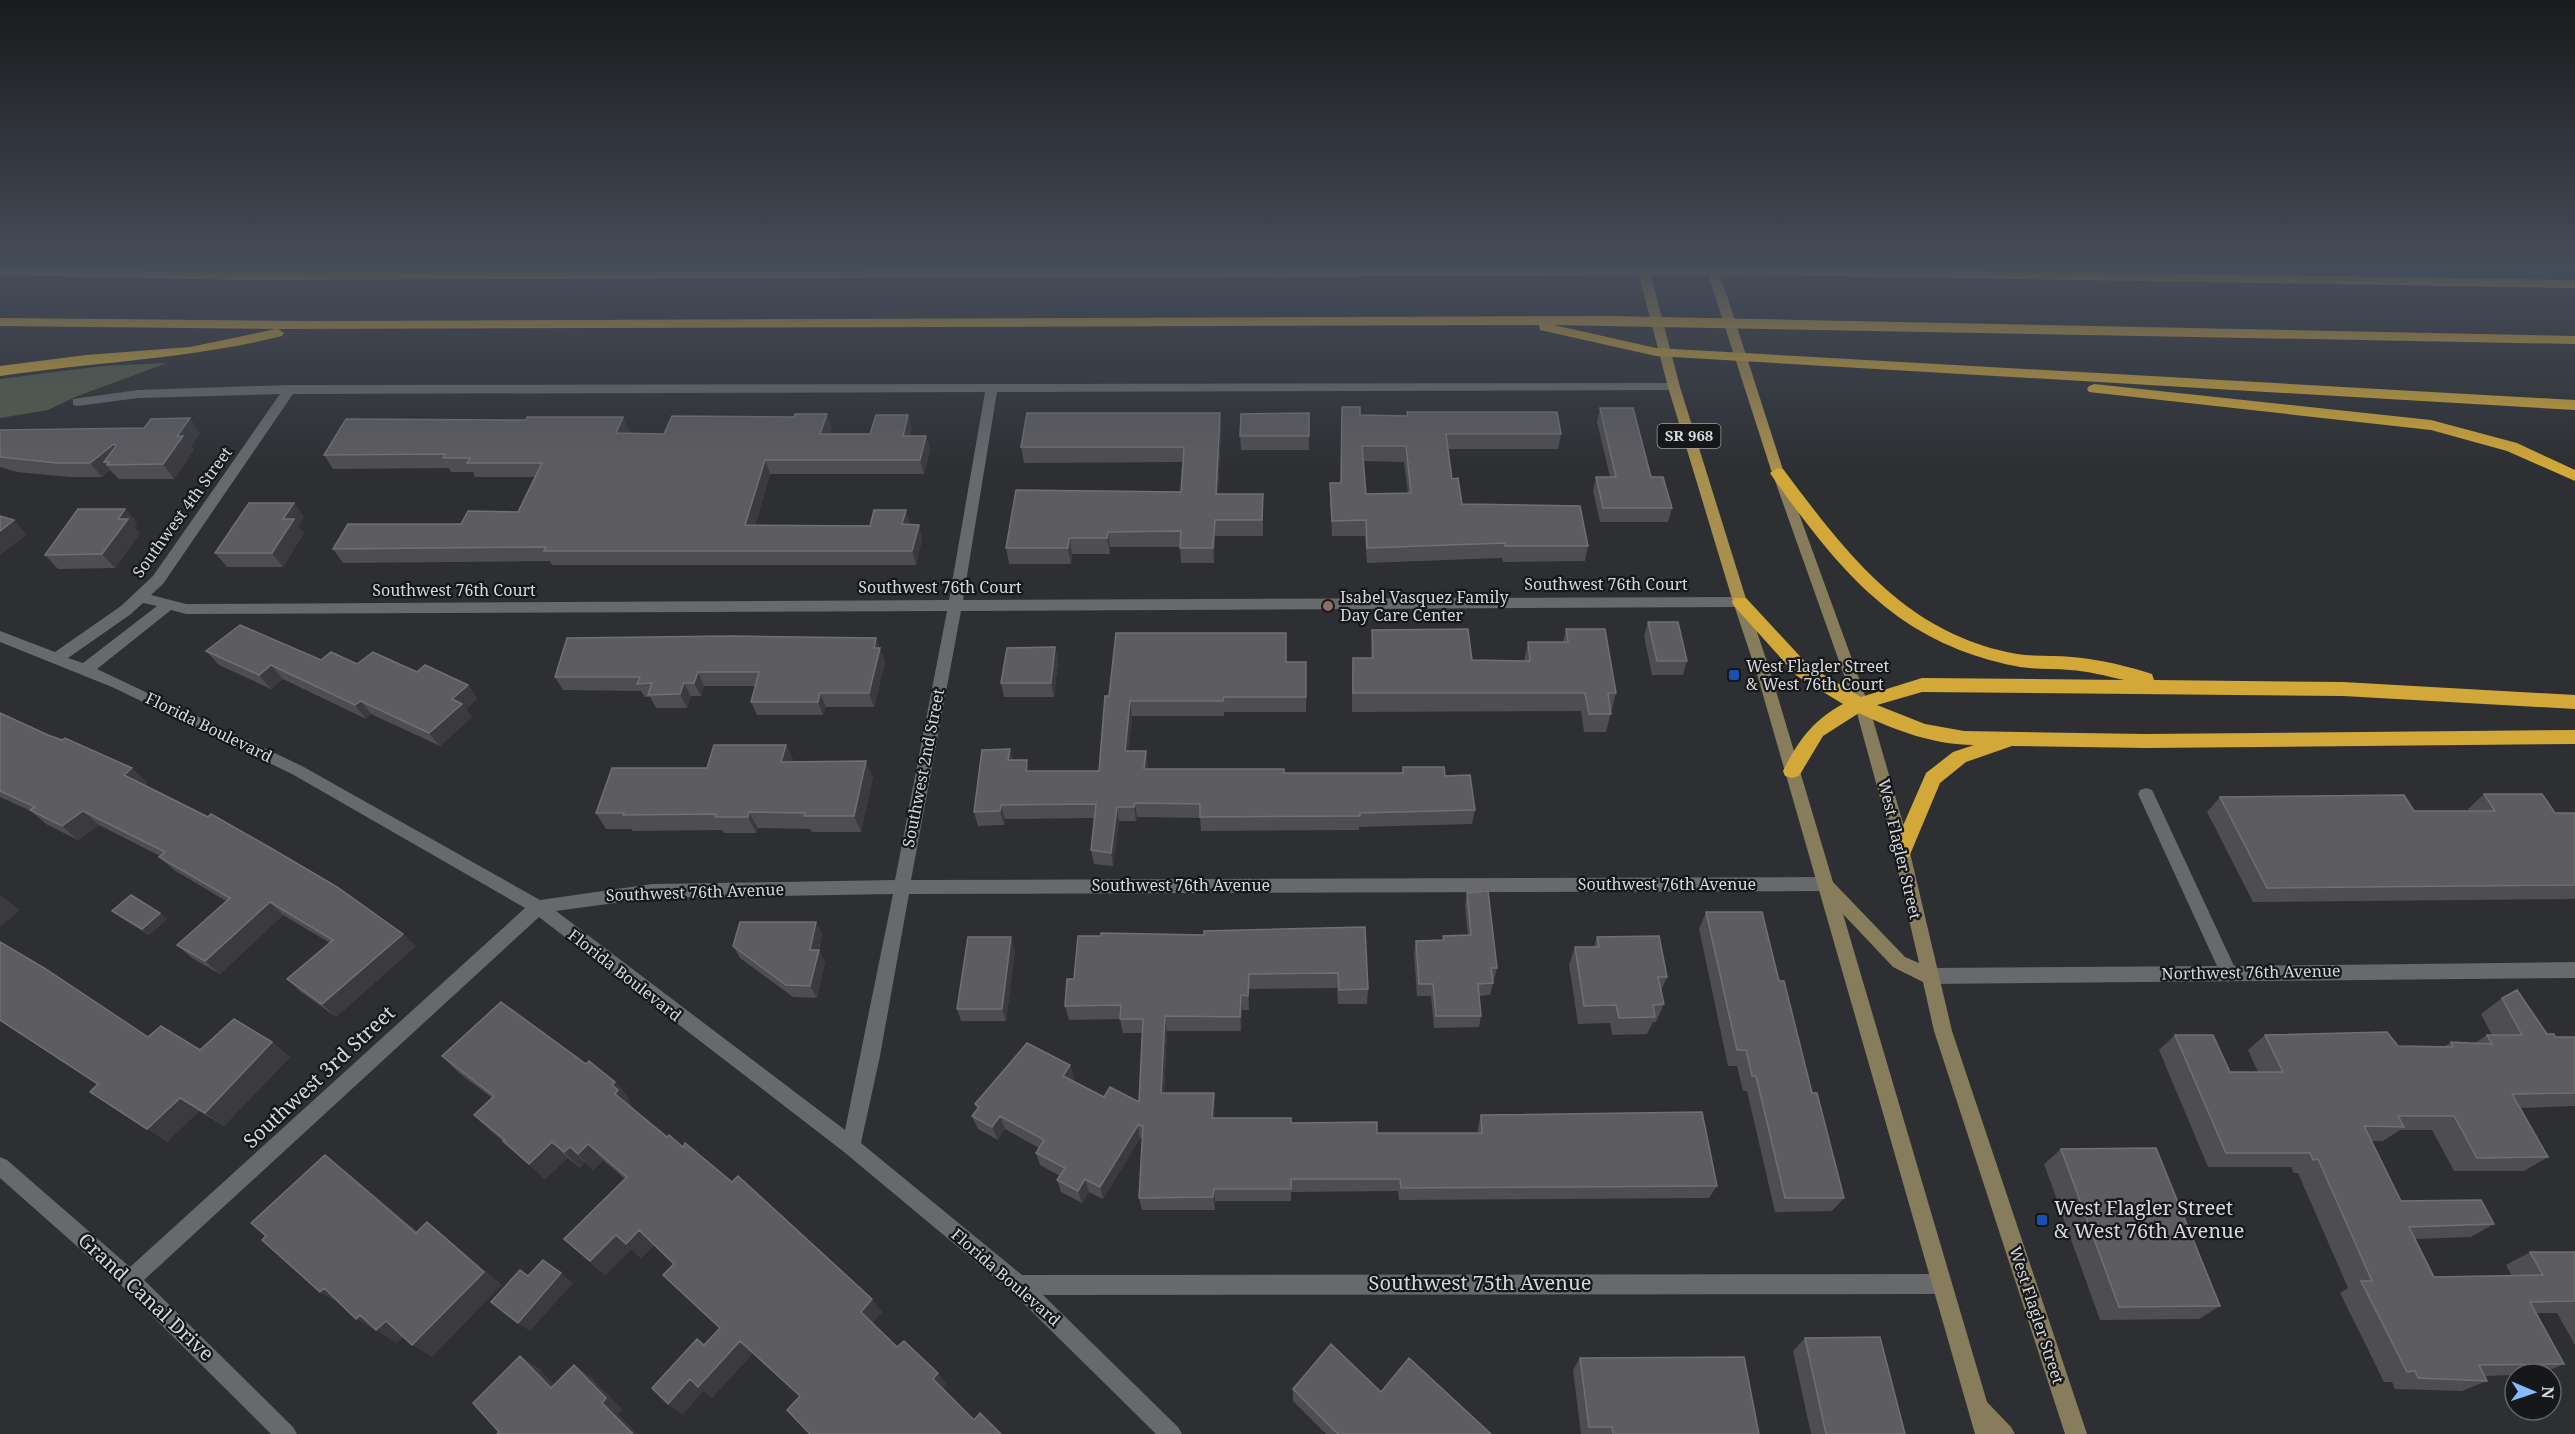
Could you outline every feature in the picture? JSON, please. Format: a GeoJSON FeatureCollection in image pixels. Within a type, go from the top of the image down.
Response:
{"type":"FeatureCollection","features":[{"type":"Feature","properties":{"kind":"highway"},"geometry":{"type":"LineString","coordinates":[[0,371],[86,359],[190,351],[267,335]]}},
{"type":"Feature","properties":{"kind":"highway"},"geometry":{"type":"LineString","coordinates":[[1579,335],[1656,352],[2575,405]]}},
{"type":"Feature","properties":{"kind":"highway"},"geometry":{"type":"LineString","coordinates":[[2352,335],[2575,340]]}},
{"type":"Feature","properties":{"kind":"highway"},"geometry":{"type":"LineString","coordinates":[[1995,372],[2080,388],[2432,425],[2512,447],[2575,476]]}},
{"type":"Feature","properties":{"kind":"highway"},"geometry":{"type":"LineString","coordinates":[[1778,473],[1842,558],[1864,581],[1902,614],[1946,639],[2016,660],[2079,664],[2180,687]]}},
{"type":"Feature","properties":{"kind":"highway"},"geometry":{"type":"LineString","coordinates":[[1740,602],[1803,671],[1834,692],[1888,719],[1925,731],[1964,738],[2145,741],[2575,737]]}},
{"type":"Feature","properties":{"kind":"highway"},"geometry":{"type":"LineString","coordinates":[[1792,771],[1816,732],[1834,717],[1890,693],[1922,685],[2343,689],[2575,702]]}},
{"type":"Feature","properties":{"kind":"highway"},"geometry":{"type":"LineString","coordinates":[[1902,851],[1933,778],[1960,757],[2016,739]]}},
{"type":"Feature","properties":{"kind":"main road","name":"SR 968"},"geometry":{"type":"LineString","coordinates":[[1660,335],[1674,387],[1792,771],[1986,1434]]}},
{"type":"Feature","properties":{"kind":"main road","name":"West Flagler Street"},"geometry":{"type":"LineString","coordinates":[[1734,335],[1778,473],[1862,706],[1902,851],[1928,976],[1960,1085],[2076,1434]]}},
{"type":"Feature","properties":{"kind":"main road"},"geometry":{"type":"LineString","coordinates":[[1825,884],[1892,956],[1928,976]]}},
{"type":"Feature","properties":{"kind":"main road"},"geometry":{"type":"LineString","coordinates":[[1978,1408],[2004,1434]]}},
{"type":"Feature","properties":{"kind":"street"},"geometry":{"type":"LineString","coordinates":[[77,402],[138,394],[290,390],[1674,387]]}},
{"type":"Feature","properties":{"kind":"street","name":"Southwest 2nd Street"},"geometry":{"type":"LineString","coordinates":[[851,1146],[871,1066],[901,886],[955,605],[992,388]]}},
{"type":"Feature","properties":{"kind":"street","name":"Southwest 4th Street"},"geometry":{"type":"LineString","coordinates":[[57,658],[141,597],[162,575],[290,390]]}},
{"type":"Feature","properties":{"kind":"street","name":"Southwest 76th Court"},"geometry":{"type":"LineString","coordinates":[[141,597],[186,609],[1740,602]]}},
{"type":"Feature","properties":{"kind":"street"},"geometry":{"type":"LineString","coordinates":[[85,670],[168,604]]}},
{"type":"Feature","properties":{"kind":"street","name":"Florida Boulevard"},"geometry":{"type":"LineString","coordinates":[[0,636],[85,670],[297,770],[537,906],[851,1146],[1019,1285],[1171,1434]]}},
{"type":"Feature","properties":{"kind":"street"},"geometry":{"type":"LineString","coordinates":[[2146,794],[2228,972]]}},
{"type":"Feature","properties":{"kind":"street","name":"Southwest 76th Avenue"},"geometry":{"type":"LineString","coordinates":[[537,906],[652,891],[901,886],[1825,884]]}},
{"type":"Feature","properties":{"kind":"street","name":"Southwest 3rd Street"},"geometry":{"type":"LineString","coordinates":[[130,1280],[537,906]]}},
{"type":"Feature","properties":{"kind":"street","name":"Northwest 76th Avenue"},"geometry":{"type":"LineString","coordinates":[[1928,976],[2575,970]]}},
{"type":"Feature","properties":{"kind":"street","name":"Grand Canal Drive"},"geometry":{"type":"LineString","coordinates":[[0,1166],[130,1280],[286,1434]]}},
{"type":"Feature","properties":{"kind":"street","name":"Southwest 75th Avenue"},"geometry":{"type":"LineString","coordinates":[[1019,1285],[1942,1284]]}},
{"type":"Feature","properties":{"kind":"green space"},"geometry":{"type":"Polygon","coordinates":[[[167,363],[75,397],[48,410],[0,418],[0,379],[102,366],[167,363]]]}},
{"type":"Feature","properties":{"kind":"building"},"geometry":{"type":"Polygon","coordinates":[[[1342,407],[1360,407],[1360,415],[1408,416],[1407,412],[1557,412],[1561,434],[1446,434],[1452,479],[1458,478],[1462,504],[1580,506],[1588,546],[1505,546],[1505,543],[1367,548],[1366,520],[1332,521],[1330,483],[1341,483],[1342,407]],[[1362,446],[1366,494],[1411,493],[1406,446],[1362,446]]]}},
{"type":"Feature","properties":{"kind":"building"},"geometry":{"type":"Polygon","coordinates":[[[1600,408],[1633,408],[1651,477],[1663,477],[1672,508],[1603,508],[1596,477],[1616,477],[1600,408]]]}},
{"type":"Feature","properties":{"kind":"building"},"geometry":{"type":"Polygon","coordinates":[[[1027,413],[1220,413],[1216,494],[1263,494],[1262,520],[1215,520],[1213,548],[1180,548],[1181,531],[1108,532],[1107,538],[1069,538],[1068,548],[1006,548],[1016,490],[1181,492],[1184,447],[1021,447],[1027,413]]]}},
{"type":"Feature","properties":{"kind":"building"},"geometry":{"type":"Polygon","coordinates":[[[1309,413],[1309,436],[1240,436],[1241,414],[1309,413]]]}},
{"type":"Feature","properties":{"kind":"building"},"geometry":{"type":"Polygon","coordinates":[[[795,414],[827,414],[820,434],[870,434],[876,415],[908,415],[903,436],[926,436],[920,460],[765,460],[745,525],[870,526],[874,510],[906,510],[902,524],[919,525],[912,551],[544,551],[546,547],[333,549],[348,524],[461,524],[468,511],[518,512],[542,463],[467,463],[470,458],[443,458],[445,454],[324,455],[346,419],[526,420],[527,417],[623,417],[616,433],[664,434],[672,416],[794,417],[795,414]]]}},
{"type":"Feature","properties":{"kind":"building"},"geometry":{"type":"Polygon","coordinates":[[[190,418],[177,436],[183,436],[163,464],[107,465],[109,462],[104,462],[116,446],[114,444],[90,463],[57,463],[0,457],[0,430],[144,428],[151,419],[190,418]]]}},
{"type":"Feature","properties":{"kind":"building"},"geometry":{"type":"Polygon","coordinates":[[[249,503],[294,503],[283,519],[294,519],[272,553],[215,553],[249,503]]]}},
{"type":"Feature","properties":{"kind":"building"},"geometry":{"type":"Polygon","coordinates":[[[78,509],[125,509],[118,519],[128,519],[102,554],[45,555],[78,509]]]}},
{"type":"Feature","properties":{"kind":"building"},"geometry":{"type":"Polygon","coordinates":[[[0,516],[14,520],[0,531],[0,516]]]}},
{"type":"Feature","properties":{"kind":"building"},"geometry":{"type":"Polygon","coordinates":[[[1648,622],[1678,622],[1687,661],[1657,661],[1648,622]]]}},
{"type":"Feature","properties":{"kind":"building"},"geometry":{"type":"Polygon","coordinates":[[[240,625],[321,660],[331,652],[357,664],[373,652],[417,672],[425,665],[468,685],[452,699],[462,704],[429,733],[361,701],[355,705],[271,665],[259,675],[206,651],[240,625]]]}},
{"type":"Feature","properties":{"kind":"building"},"geometry":{"type":"Polygon","coordinates":[[[1468,629],[1472,660],[1530,661],[1528,642],[1568,642],[1566,629],[1605,629],[1616,693],[1608,693],[1611,714],[1589,714],[1585,693],[1353,693],[1353,658],[1373,658],[1372,630],[1468,629]]]}},
{"type":"Feature","properties":{"kind":"building"},"geometry":{"type":"Polygon","coordinates":[[[1116,633],[1286,633],[1286,662],[1306,662],[1306,697],[1224,697],[1223,701],[1130,701],[1125,751],[1146,751],[1144,769],[1284,769],[1284,773],[1403,773],[1403,767],[1444,767],[1445,776],[1470,775],[1475,810],[1360,813],[1360,816],[1200,817],[1200,804],[1135,803],[1134,807],[1117,807],[1111,853],[1091,850],[1096,804],[1001,805],[1000,811],[974,812],[982,750],[1010,749],[1008,760],[1027,760],[1026,771],[1099,771],[1105,696],[1109,696],[1116,633]]]}},
{"type":"Feature","properties":{"kind":"building"},"geometry":{"type":"Polygon","coordinates":[[[730,636],[876,638],[874,648],[880,648],[869,693],[820,693],[818,702],[751,702],[759,672],[698,672],[694,683],[684,683],[680,694],[648,695],[652,683],[637,684],[640,677],[555,677],[567,638],[730,636]]]}},
{"type":"Feature","properties":{"kind":"building"},"geometry":{"type":"Polygon","coordinates":[[[1055,647],[1051,683],[1001,683],[1007,648],[1055,647]]]}},
{"type":"Feature","properties":{"kind":"building"},"geometry":{"type":"Polygon","coordinates":[[[0,713],[48,735],[62,740],[65,738],[132,768],[124,775],[208,817],[211,814],[269,847],[337,887],[403,934],[322,1004],[287,979],[333,940],[270,902],[205,961],[177,945],[230,898],[159,857],[165,852],[83,811],[62,826],[30,810],[35,807],[0,791],[0,713]]]}},
{"type":"Feature","properties":{"kind":"building"},"geometry":{"type":"Polygon","coordinates":[[[714,745],[786,745],[781,762],[866,761],[854,816],[804,816],[805,813],[749,812],[748,817],[715,817],[716,814],[596,813],[612,768],[707,768],[714,745]]]}},
{"type":"Feature","properties":{"kind":"building"},"geometry":{"type":"Polygon","coordinates":[[[2484,794],[2542,794],[2555,813],[2575,813],[2575,885],[2267,888],[2220,797],[2404,795],[2414,811],[2495,811],[2484,794]]]}},
{"type":"Feature","properties":{"kind":"building"},"geometry":{"type":"Polygon","coordinates":[[[1488,891],[1497,968],[1491,968],[1493,983],[1478,984],[1481,1016],[1436,1016],[1433,984],[1419,984],[1416,941],[1444,940],[1443,936],[1471,935],[1467,893],[1488,891]]]}},
{"type":"Feature","properties":{"kind":"building"},"geometry":{"type":"Polygon","coordinates":[[[131,895],[160,913],[142,929],[112,911],[131,895]]]}},
{"type":"Feature","properties":{"kind":"building"},"geometry":{"type":"Polygon","coordinates":[[[1706,912],[1762,912],[1779,981],[1784,981],[1812,1093],[1817,1093],[1844,1198],[1785,1198],[1756,1076],[1752,1076],[1746,1050],[1737,1050],[1706,912]]]}},
{"type":"Feature","properties":{"kind":"building"},"geometry":{"type":"Polygon","coordinates":[[[740,922],[816,922],[810,950],[819,950],[810,986],[786,985],[733,946],[740,922]]]}},
{"type":"Feature","properties":{"kind":"building"},"geometry":{"type":"Polygon","coordinates":[[[1365,927],[1368,989],[1339,990],[1338,973],[1249,974],[1248,996],[1241,995],[1240,1017],[1165,1016],[1161,1093],[1214,1093],[1212,1118],[1291,1118],[1291,1123],[1377,1122],[1377,1133],[1482,1133],[1481,1115],[1702,1112],[1717,1186],[1401,1188],[1400,1179],[1291,1179],[1291,1189],[1214,1189],[1213,1197],[1139,1198],[1143,1126],[1138,1125],[1100,1187],[1085,1179],[1078,1191],[1057,1180],[1065,1168],[1036,1153],[1044,1140],[1000,1116],[992,1127],[972,1116],[979,1107],[975,1104],[1027,1043],[1070,1065],[1063,1076],[1104,1097],[1110,1087],[1139,1102],[1143,1019],[1120,1019],[1121,1005],[1065,1006],[1067,979],[1074,979],[1078,936],[1101,936],[1101,933],[1204,935],[1204,931],[1365,927]]]}},
{"type":"Feature","properties":{"kind":"building"},"geometry":{"type":"Polygon","coordinates":[[[1659,936],[1667,977],[1658,977],[1664,1004],[1653,1005],[1655,1017],[1619,1018],[1616,1005],[1584,1006],[1575,947],[1599,947],[1597,937],[1659,936]]]}},
{"type":"Feature","properties":{"kind":"building"},"geometry":{"type":"Polygon","coordinates":[[[968,937],[1011,937],[1002,1009],[957,1009],[968,937]]]}},
{"type":"Feature","properties":{"kind":"building"},"geometry":{"type":"Polygon","coordinates":[[[0,942],[44,968],[148,1037],[161,1026],[200,1050],[234,1019],[272,1042],[205,1113],[180,1098],[147,1129],[90,1092],[98,1084],[0,1020],[0,942]]]}},
{"type":"Feature","properties":{"kind":"building"},"geometry":{"type":"Polygon","coordinates":[[[2517,990],[2547,1034],[2554,1034],[2555,1037],[2575,1037],[2575,1093],[2512,1094],[2548,1157],[2477,1158],[2454,1116],[2398,1116],[2404,1127],[2364,1126],[2401,1201],[2481,1200],[2494,1224],[2409,1227],[2434,1277],[2543,1275],[2530,1252],[2575,1252],[2575,1301],[2530,1302],[2563,1362],[2503,1362],[2503,1365],[2479,1365],[2487,1381],[2418,1378],[2415,1371],[2407,1372],[2361,1281],[2372,1281],[2318,1159],[2313,1160],[2310,1153],[2226,1153],[2175,1035],[2213,1035],[2230,1072],[2283,1072],[2265,1035],[2387,1032],[2398,1046],[2453,1047],[2451,1042],[2492,1044],[2487,1035],[2522,1035],[2502,998],[2517,990]]]}},
{"type":"Feature","properties":{"kind":"building"},"geometry":{"type":"Polygon","coordinates":[[[501,1002],[586,1064],[589,1061],[615,1082],[612,1085],[618,1090],[615,1094],[667,1137],[669,1135],[683,1147],[685,1143],[732,1182],[738,1176],[872,1299],[861,1312],[897,1347],[904,1341],[938,1373],[933,1379],[974,1420],[980,1413],[1001,1434],[810,1434],[787,1410],[800,1396],[740,1341],[698,1387],[690,1379],[668,1404],[652,1388],[697,1339],[704,1345],[720,1328],[663,1275],[674,1264],[639,1230],[626,1244],[616,1235],[590,1261],[564,1239],[627,1177],[588,1144],[578,1154],[570,1147],[564,1152],[552,1142],[529,1164],[503,1141],[505,1140],[474,1115],[494,1096],[442,1056],[501,1002]]]}},
{"type":"Feature","properties":{"kind":"building"},"geometry":{"type":"Polygon","coordinates":[[[2156,1148],[2220,1306],[2119,1307],[2061,1149],[2156,1148]]]}},
{"type":"Feature","properties":{"kind":"building"},"geometry":{"type":"Polygon","coordinates":[[[325,1155],[416,1233],[427,1222],[484,1272],[412,1345],[386,1321],[376,1330],[360,1315],[356,1319],[324,1288],[320,1292],[262,1240],[266,1236],[251,1223],[325,1155]]]}},
{"type":"Feature","properties":{"kind":"building"},"geometry":{"type":"Polygon","coordinates":[[[543,1260],[561,1273],[518,1323],[491,1302],[520,1270],[528,1276],[543,1260]]]}},
{"type":"Feature","properties":{"kind":"building"},"geometry":{"type":"Polygon","coordinates":[[[1880,1337],[1905,1434],[1826,1434],[1805,1338],[1880,1337]]]}},
{"type":"Feature","properties":{"kind":"building"},"geometry":{"type":"Polygon","coordinates":[[[1331,1344],[1381,1392],[1409,1358],[1491,1434],[1338,1434],[1293,1389],[1331,1344]]]}},
{"type":"Feature","properties":{"kind":"building"},"geometry":{"type":"Polygon","coordinates":[[[520,1356],[551,1388],[574,1365],[606,1398],[602,1403],[633,1434],[497,1434],[499,1432],[473,1403],[520,1356]]]}},
{"type":"Feature","properties":{"kind":"building"},"geometry":{"type":"Polygon","coordinates":[[[1744,1357],[1759,1434],[1613,1434],[1612,1427],[1589,1427],[1580,1358],[1744,1357]]]}},
{"type":"Feature","properties":{"kind":"place","name":"Isabel Vasquez Family Day Care Center"},"geometry":{"type":"Point","coordinates":[1328,606]}},
{"type":"Feature","properties":{"kind":"place","name":"West Flagler Street & West 76th Court"},"geometry":{"type":"Point","coordinates":[1734,675]}},
{"type":"Feature","properties":{"kind":"place","name":"West Flagler Street & West 76th Avenue"},"geometry":{"type":"Point","coordinates":[2042,1220]}}]}
